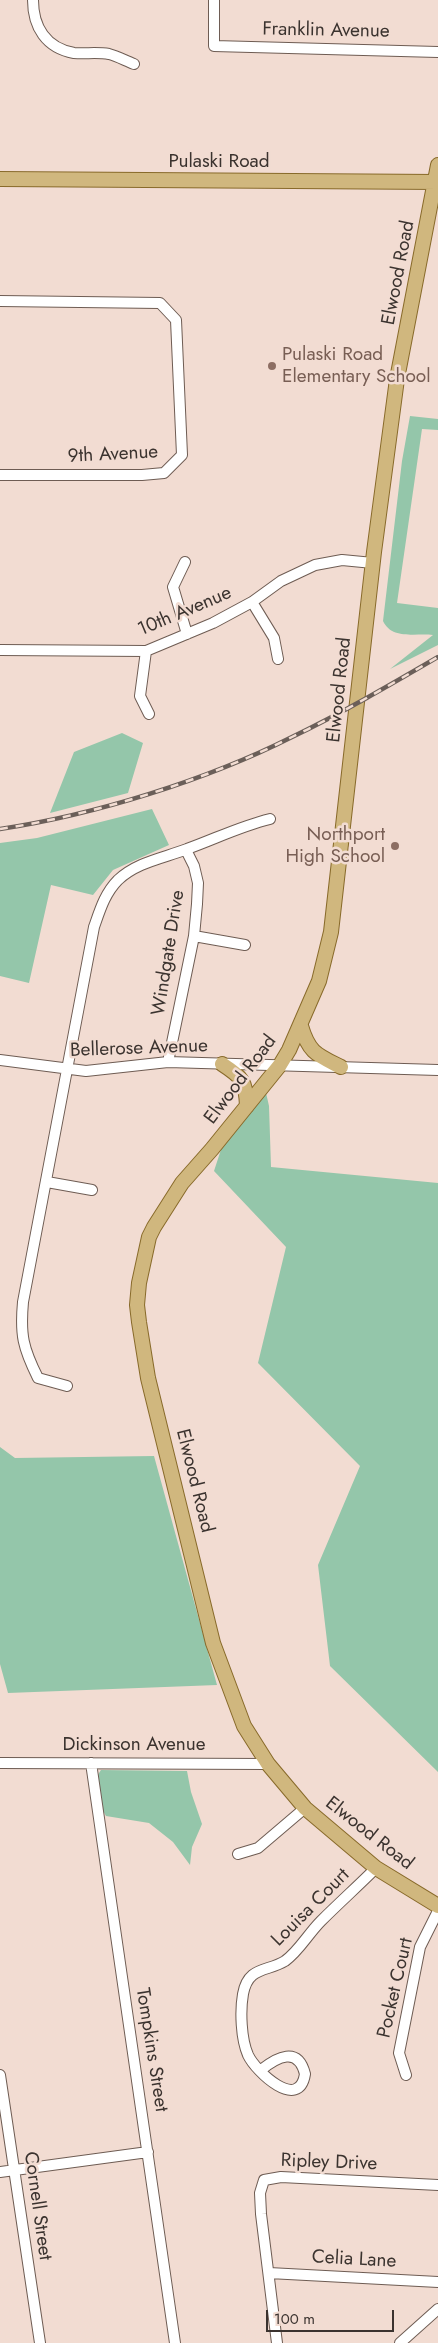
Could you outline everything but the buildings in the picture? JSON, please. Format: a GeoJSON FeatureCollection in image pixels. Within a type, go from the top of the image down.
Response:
{"type":"FeatureCollection","features":[{"type":"Feature","properties":{"kind":"main road","name":"Elwood Road"},"geometry":{"type":"LineString","coordinates":[[438,165],[437,182],[398,379],[373,563],[330,932],[319,981],[301,1026],[280,1065],[182,1183],[154,1227],[142,1267],[137,1305],[148,1378],[213,1643],[244,1726],[268,1764],[305,1808],[376,1868],[438,1906]]}},
{"type":"Feature","properties":{"kind":"main road","name":"Pulaski Road"},"geometry":{"type":"LineString","coordinates":[[0,179],[437,182]]}},
{"type":"Feature","properties":{"kind":"main road"},"geometry":{"type":"LineString","coordinates":[[301,1026],[306,1044],[315,1054],[342,1067]]}},
{"type":"Feature","properties":{"kind":"main road"},"geometry":{"type":"LineString","coordinates":[[222,1064],[240,1076],[246,1088],[247,1106]]}},
{"type":"Feature","properties":{"kind":"street"},"geometry":{"type":"LineString","coordinates":[[33,0],[34,20],[40,33],[51,44],[75,53],[110,54],[134,64]]}},
{"type":"Feature","properties":{"kind":"street","name":"Franklin Avenue"},"geometry":{"type":"LineString","coordinates":[[214,0],[214,46],[438,52]]}},
{"type":"Feature","properties":{"kind":"street","name":"9th Avenue"},"geometry":{"type":"LineString","coordinates":[[0,301],[160,303],[176,320],[182,454],[164,473],[142,475],[0,475]]}},
{"type":"Feature","properties":{"kind":"street","name":"10th Avenue"},"geometry":{"type":"LineString","coordinates":[[0,650],[146,652],[188,634],[252,602],[281,580],[315,565],[342,560],[373,563]]}},
{"type":"Feature","properties":{"kind":"street"},"geometry":{"type":"LineString","coordinates":[[185,562],[173,586],[188,634]]}},
{"type":"Feature","properties":{"kind":"street"},"geometry":{"type":"LineString","coordinates":[[252,602],[274,638],[278,659]]}},
{"type":"Feature","properties":{"kind":"street"},"geometry":{"type":"LineString","coordinates":[[146,652],[140,696],[149,714]]}},
{"type":"Feature","properties":{"kind":"street"},"geometry":{"type":"LineString","coordinates":[[67,1386],[38,1378],[23,1345],[21,1324],[23,1302],[94,927],[107,893],[130,871],[156,859],[186,850],[249,824],[270,819]]}},
{"type":"Feature","properties":{"kind":"street","name":"Windgate Drive"},"geometry":{"type":"LineString","coordinates":[[168,1062],[194,936],[198,883],[194,866],[186,850]]}},
{"type":"Feature","properties":{"kind":"street"},"geometry":{"type":"LineString","coordinates":[[194,936],[245,946]]}},
{"type":"Feature","properties":{"kind":"street","name":"Bellerose Avenue"},"geometry":{"type":"LineString","coordinates":[[0,1060],[68,1070],[102,1070],[168,1062],[438,1070]]}},
{"type":"Feature","properties":{"kind":"street"},"geometry":{"type":"LineString","coordinates":[[47,1182],[92,1190]]}},
{"type":"Feature","properties":{"kind":"street","name":"Dickinson Avenue"},"geometry":{"type":"LineString","coordinates":[[0,1763],[268,1764]]}},
{"type":"Feature","properties":{"kind":"street","name":"Tompkins Street"},"geometry":{"type":"LineString","coordinates":[[91,1763],[175,2343]]}},
{"type":"Feature","properties":{"kind":"street"},"geometry":{"type":"LineString","coordinates":[[238,1854],[258,1848],[305,1808]]}},
{"type":"Feature","properties":{"kind":"street","name":"Louisa Court"},"geometry":{"type":"LineString","coordinates":[[261,2070],[252,2062],[246,2047],[241,2007],[243,1992],[249,1979],[259,1970],[284,1962],[295,1953],[320,1922],[376,1868]]}},
{"type":"Feature","properties":{"kind":"street","name":"Pocket Court"},"geometry":{"type":"LineString","coordinates":[[406,2074],[399,2054],[420,1947],[438,1911]]}},
{"type":"Feature","properties":{"kind":"street","name":"Cornell Street"},"geometry":{"type":"LineString","coordinates":[[0,2075],[40,2343]]}},
{"type":"Feature","properties":{"kind":"street"},"geometry":{"type":"LineString","coordinates":[[0,2172],[148,2152]]}},
{"type":"Feature","properties":{"kind":"street","name":"Ripley Drive"},"geometry":{"type":"LineString","coordinates":[[277,2343],[261,2214],[260,2193],[264,2180],[281,2177],[438,2185]]}},
{"type":"Feature","properties":{"kind":"street","name":"Celia Lane"},"geometry":{"type":"LineString","coordinates":[[269,2273],[438,2282]]}},
{"type":"Feature","properties":{"kind":"street"},"geometry":{"type":"LineString","coordinates":[[400,2343],[438,2309]]}},
{"type":"Feature","properties":{"kind":"green space"},"geometry":{"type":"Polygon","coordinates":[[[410,416],[438,419],[438,430],[422,429],[397,603],[438,608],[438,645],[390,669],[433,635],[398,633],[387,627],[383,621],[402,461],[410,416]]]}},
{"type":"Feature","properties":{"kind":"green space"},"geometry":{"type":"Polygon","coordinates":[[[122,733],[143,743],[128,793],[50,813],[74,752],[122,733]]]}},
{"type":"Feature","properties":{"kind":"green space"},"geometry":{"type":"Polygon","coordinates":[[[152,809],[169,845],[113,870],[93,895],[51,885],[29,983],[0,976],[0,843],[37,838],[152,809]]]}},
{"type":"Feature","properties":{"kind":"green space"},"geometry":{"type":"Polygon","coordinates":[[[262,1075],[269,1106],[271,1167],[438,1183],[438,1772],[330,1666],[318,1565],[360,1466],[258,1363],[286,1247],[214,1171],[232,1116],[262,1075]]]}},
{"type":"Feature","properties":{"kind":"green space"},"geometry":{"type":"Polygon","coordinates":[[[0,1447],[15,1458],[154,1456],[217,1685],[8,1693],[0,1664],[0,1447]]]}},
{"type":"Feature","properties":{"kind":"green space"},"geometry":{"type":"Polygon","coordinates":[[[101,1770],[187,1771],[191,1792],[202,1824],[192,1847],[190,1865],[173,1842],[149,1823],[106,1816],[96,1787],[101,1770]]]}},
{"type":"Feature","properties":{"kind":"railway"},"geometry":{"type":"LineString","coordinates":[[0,829],[36,823],[111,805],[224,768],[259,753],[329,718],[438,657]]}},
{"type":"Feature","properties":{"kind":"place","name":"Pulaski Road Elementary School"},"geometry":{"type":"Point","coordinates":[272,366]}},
{"type":"Feature","properties":{"kind":"place","name":"Northport High School"},"geometry":{"type":"Point","coordinates":[395,846]}}]}
